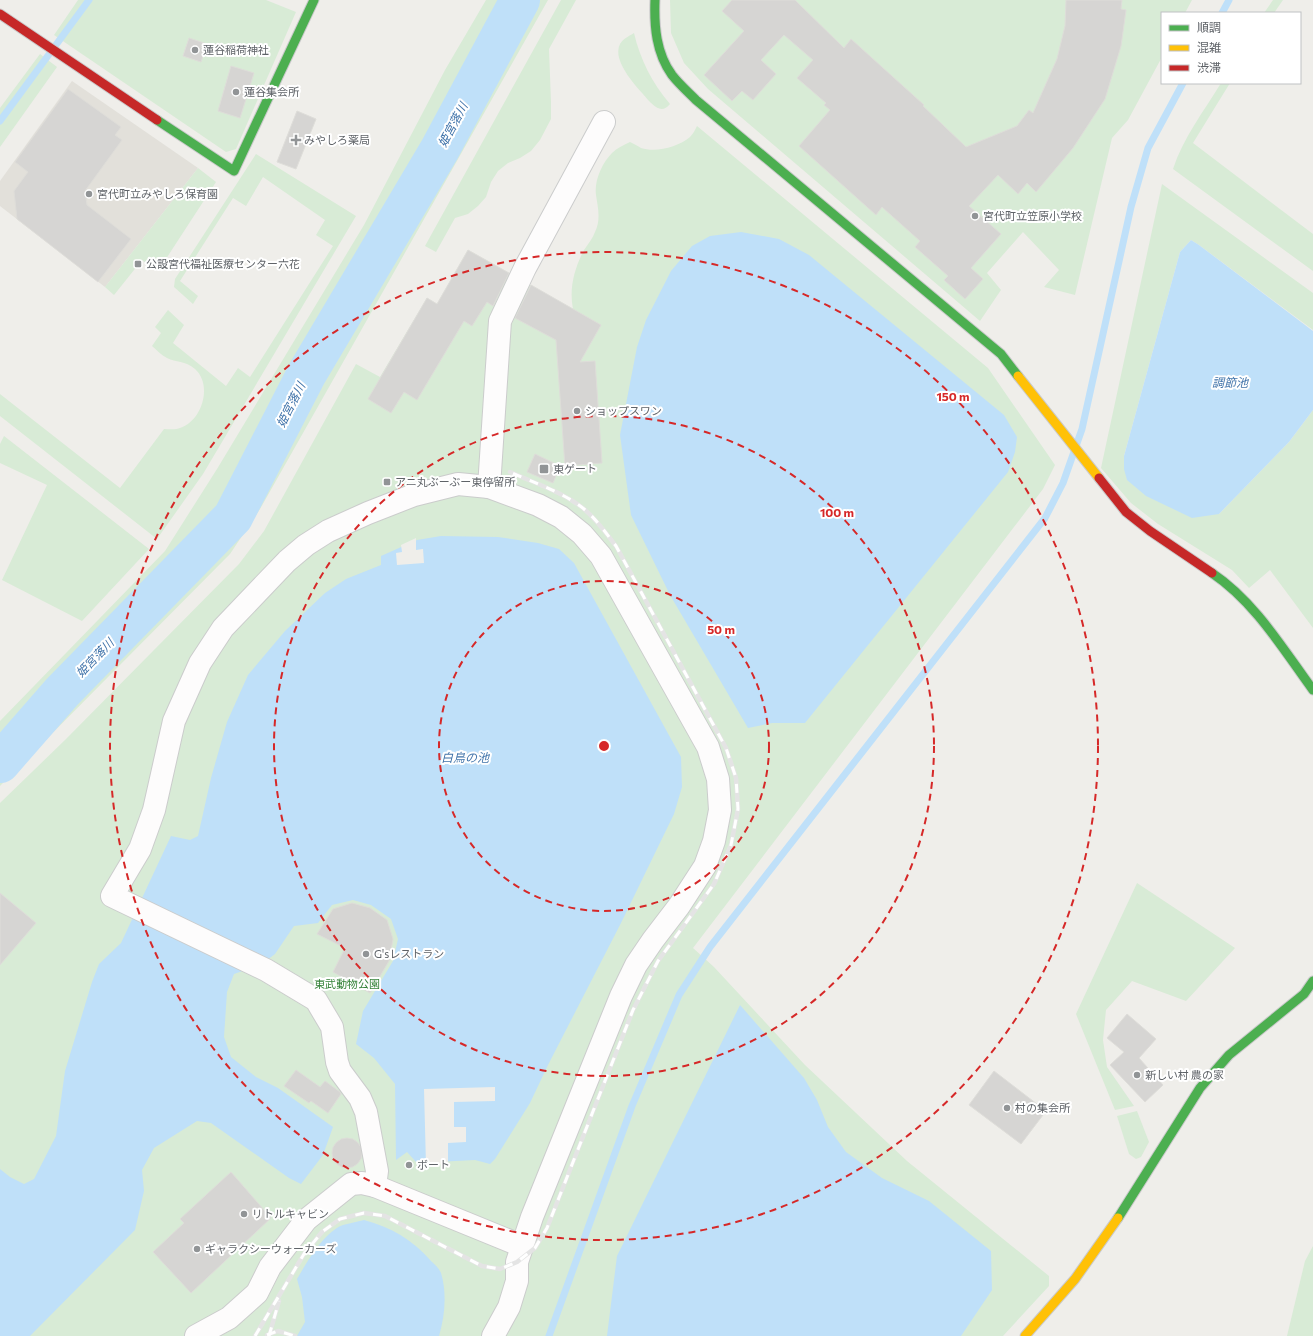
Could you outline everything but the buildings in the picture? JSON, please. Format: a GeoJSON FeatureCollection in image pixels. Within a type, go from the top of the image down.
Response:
{"type":"FeatureCollection","features":[{"type":"Feature","properties":{"kind":"street"},"geometry":{"type":"LineString","coordinates":[[0,14],[234,171],[314,0]]}},
{"type":"Feature","properties":{"kind":"street"},"geometry":{"type":"LineString","coordinates":[[655,0],[654,16],[658,43],[670,73],[696,100],[1001,354],[1126,512],[1150,531],[1229,584],[1262,620],[1313,690]]}},
{"type":"Feature","properties":{"kind":"street"},"geometry":{"type":"LineString","coordinates":[[489,487],[500,321],[525,268],[604,122]]}},
{"type":"Feature","properties":{"kind":"street"},"geometry":{"type":"LineString","coordinates":[[375,1186],[377,1171],[366,1112],[360,1098],[340,1071],[337,1062],[332,1027],[316,1000],[266,970],[112,896],[140,849],[154,810],[174,721],[200,663],[223,628],[287,561],[306,545],[328,531],[414,495],[458,484],[489,487],[538,505],[561,517],[582,534],[601,556],[708,747],[718,779],[720,810],[714,841],[705,866],[679,906],[636,965],[621,996],[532,1217],[517,1262],[517,1281],[509,1307],[493,1336]]}},
{"type":"Feature","properties":{"kind":"street"},"geometry":{"type":"LineString","coordinates":[[1025,1336],[1079,1273],[1119,1217],[1200,1088],[1229,1055],[1304,994],[1313,981]]}},
{"type":"Feature","properties":{"kind":"street"},"geometry":{"type":"LineString","coordinates":[[196,1336],[229,1318],[257,1293],[270,1267],[306,1220],[351,1184],[362,1183],[375,1186],[522,1246]]}},
{"type":"Feature","properties":{"kind":"shaded area","name":"宮代町立みやしろ保育園"},"geometry":{"type":"Polygon","coordinates":[[[72,81],[198,168],[105,287],[0,206],[0,181],[72,81]]]}},
{"type":"Feature","properties":{"kind":"green space"},"geometry":{"type":"Polygon","coordinates":[[[78,0],[266,0],[296,12],[236,149],[226,152],[54,35],[78,0]]]}},
{"type":"Feature","properties":{"kind":"green space"},"geometry":{"type":"Polygon","coordinates":[[[486,0],[505,0],[334,300],[233,488],[213,521],[67,668],[0,745],[0,721],[165,551],[217,469],[364,225],[445,70],[486,0]]]}},
{"type":"Feature","properties":{"kind":"green space"},"geometry":{"type":"Polygon","coordinates":[[[531,0],[548,0],[260,509],[230,554],[0,786],[0,772],[64,704],[226,541],[252,504],[308,394],[361,313],[434,177],[496,68],[531,0]]]}},
{"type":"Feature","properties":{"kind":"green space"},"geometry":{"type":"Polygon","coordinates":[[[561,0],[576,0],[549,49],[551,119],[540,140],[531,151],[508,163],[498,171],[491,182],[486,197],[478,206],[468,214],[455,218],[436,252],[425,246],[561,0]]]}},
{"type":"Feature","properties":{"kind":"green space","name":"宮代町立笠原小学校"},"geometry":{"type":"Polygon","coordinates":[[[670,0],[1192,0],[1186,12],[1161,12],[1161,59],[1128,120],[1112,138],[1075,295],[1044,287],[1059,270],[1023,232],[987,273],[1001,290],[980,321],[708,89],[684,63],[671,33],[670,0]]]}},
{"type":"Feature","properties":{"kind":"green space"},"geometry":{"type":"Polygon","coordinates":[[[1273,0],[1283,0],[1275,12],[1265,12],[1273,0]]]}},
{"type":"Feature","properties":{"kind":"green space"},"geometry":{"type":"Polygon","coordinates":[[[634,33],[643,61],[652,79],[670,104],[665,108],[657,108],[650,102],[633,83],[619,59],[618,51],[620,44],[624,39],[634,33]]]}},
{"type":"Feature","properties":{"kind":"green space"},"geometry":{"type":"Polygon","coordinates":[[[40,54],[57,67],[0,147],[0,108],[40,54]]]}},
{"type":"Feature","properties":{"kind":"green space"},"geometry":{"type":"Polygon","coordinates":[[[1220,84],[1229,84],[1193,143],[1313,234],[1313,271],[1173,169],[1182,146],[1220,84]]]}},
{"type":"Feature","properties":{"kind":"green space","name":"東武動物公園"},"geometry":{"type":"Polygon","coordinates":[[[697,126],[988,368],[1055,465],[1043,489],[693,948],[714,967],[805,1065],[907,1161],[1049,1276],[1049,1286],[1003,1336],[0,1336],[0,803],[66,739],[239,564],[264,531],[356,364],[380,377],[427,298],[437,304],[468,250],[573,309],[573,279],[584,250],[592,239],[597,227],[598,214],[596,184],[600,172],[608,157],[614,151],[630,142],[641,148],[653,150],[679,144],[690,137],[697,126]]]}},
{"type":"Feature","properties":{"kind":"green space"},"geometry":{"type":"Polygon","coordinates":[[[256,154],[356,216],[203,474],[157,539],[0,416],[0,394],[120,488],[164,429],[177,429],[188,424],[194,418],[202,402],[204,393],[203,384],[195,369],[188,364],[167,358],[152,346],[161,333],[155,327],[168,310],[184,325],[173,343],[226,386],[238,368],[250,377],[333,246],[316,235],[325,220],[263,177],[246,206],[233,198],[180,281],[198,296],[193,304],[174,287],[175,279],[256,154]]]}},
{"type":"Feature","properties":{"kind":"green space"},"geometry":{"type":"Polygon","coordinates":[[[198,168],[216,182],[162,265],[151,267],[142,260],[114,295],[105,287],[198,168]]]}},
{"type":"Feature","properties":{"kind":"green space"},"geometry":{"type":"Polygon","coordinates":[[[1162,184],[1313,293],[1313,330],[1191,240],[1180,252],[1124,456],[1124,469],[1219,514],[1289,442],[1313,410],[1313,628],[1270,570],[1249,588],[1232,570],[1158,524],[1131,503],[1101,468],[1162,184]]]}},
{"type":"Feature","properties":{"kind":"green space"},"geometry":{"type":"Polygon","coordinates":[[[4,436],[149,549],[82,621],[2,580],[47,485],[0,463],[0,444],[4,436]]]}},
{"type":"Feature","properties":{"kind":"green space"},"geometry":{"type":"Polygon","coordinates":[[[1137,883],[1235,948],[1186,1001],[1132,981],[1106,1010],[1103,1040],[1107,1067],[1134,1106],[1115,1110],[1076,1014],[1137,883]]]}},
{"type":"Feature","properties":{"kind":"green space"},"geometry":{"type":"Polygon","coordinates":[[[1137,1111],[1149,1142],[1141,1157],[1136,1159],[1129,1154],[1117,1116],[1137,1111]]]}},
{"type":"Feature","properties":{"kind":"green space"},"geometry":{"type":"Polygon","coordinates":[[[1313,1246],[1313,1336],[1287,1336],[1305,1261],[1313,1246]]]}},
{"type":"Feature","properties":{"kind":"water"},"geometry":{"type":"Polygon","coordinates":[[[741,232],[779,239],[809,255],[1004,415],[1017,437],[1015,452],[1008,472],[805,723],[772,723],[748,728],[670,595],[631,515],[620,435],[637,347],[646,320],[671,271],[692,246],[710,236],[741,232]]]}},
{"type":"Feature","properties":{"kind":"water","name":"調節池"},"geometry":{"type":"Polygon","coordinates":[[[1191,240],[1313,331],[1313,410],[1289,442],[1219,514],[1192,518],[1146,496],[1127,480],[1124,469],[1124,456],[1180,252],[1191,240]]]}},
{"type":"Feature","properties":{"kind":"water","name":"白鳥の池"},"geometry":{"type":"Polygon","coordinates":[[[441,536],[498,537],[538,543],[559,549],[574,563],[681,757],[682,787],[674,814],[530,1103],[495,1159],[490,1164],[475,1160],[417,1163],[407,1152],[396,1160],[395,1084],[374,1058],[356,1044],[363,1011],[393,961],[398,939],[391,919],[371,905],[353,900],[332,905],[318,923],[294,926],[275,954],[262,964],[234,974],[227,992],[224,1037],[231,1057],[256,1077],[278,1088],[333,1127],[323,1155],[301,1184],[289,1178],[211,1123],[197,1121],[154,1148],[142,1170],[144,1191],[135,1230],[30,1336],[0,1336],[0,1169],[10,1177],[24,1184],[34,1179],[56,1136],[65,1071],[92,982],[99,964],[121,943],[171,836],[190,840],[198,836],[211,778],[227,722],[248,675],[285,631],[325,593],[346,579],[381,565],[381,556],[417,540],[441,536]]]}},
{"type":"Feature","properties":{"kind":"water"},"geometry":{"type":"Polygon","coordinates":[[[740,1005],[804,1078],[817,1100],[828,1127],[846,1152],[882,1178],[929,1201],[991,1251],[992,1290],[961,1336],[607,1336],[617,1256],[740,1005]]]}},
{"type":"Feature","properties":{"kind":"water"},"geometry":{"type":"Polygon","coordinates":[[[364,1220],[383,1226],[401,1235],[424,1253],[439,1269],[443,1281],[445,1296],[443,1321],[439,1336],[297,1336],[305,1322],[302,1297],[297,1279],[317,1248],[329,1234],[343,1225],[364,1220]]]}},
{"type":"Feature","properties":{"kind":"pier"},"geometry":{"type":"Polygon","coordinates":[[[416,538],[416,550],[423,549],[424,563],[397,565],[396,553],[402,552],[401,545],[416,538]]]}},
{"type":"Feature","properties":{"kind":"pier"},"geometry":{"type":"Polygon","coordinates":[[[495,1087],[495,1101],[454,1102],[454,1127],[466,1127],[466,1142],[448,1143],[448,1164],[426,1165],[424,1089],[495,1087]]]}},
{"type":"Feature","properties":{"kind":"waterway"},"geometry":{"type":"LineString","coordinates":[[0,121],[89,0]]}},
{"type":"Feature","properties":{"kind":"waterway","name":"姫宮落川"},"geometry":{"type":"LineString","coordinates":[[0,763],[62,692],[233,517],[306,375],[440,149],[520,0]]}},
{"type":"Feature","properties":{"kind":"waterway"},"geometry":{"type":"LineString","coordinates":[[1223,12],[1229,0]]}},
{"type":"Feature","properties":{"kind":"waterway"},"geometry":{"type":"LineString","coordinates":[[549,1336],[632,1106],[679,995],[710,947],[1045,518],[1063,483],[1082,429],[1131,207],[1148,148],[1182,84]]}},
{"type":"Feature","properties":{"kind":"railway"},"geometry":{"type":"LineString","coordinates":[[255,1336],[304,1254],[322,1232],[340,1219],[364,1213],[385,1216],[482,1266],[500,1269],[517,1262],[535,1248],[547,1228],[633,1010],[658,961],[714,884],[731,845],[738,809],[736,778],[726,748],[616,546],[593,518],[576,503],[558,493],[510,472]]}},
{"type":"Feature","properties":{"kind":"railway"},"geometry":{"type":"LineString","coordinates":[[269,1336],[279,1301]]}},
{"type":"Feature","properties":{"kind":"railway"},"geometry":{"type":"LineString","coordinates":[[267,1335],[278,1331],[295,1336]]}},
{"type":"Feature","properties":{"kind":"traffic: fast"},"geometry":{"type":"LineString","coordinates":[[157,120],[234,171],[314,0]]}},
{"type":"Feature","properties":{"kind":"traffic: fast"},"geometry":{"type":"LineString","coordinates":[[655,0],[657,39],[662,58],[672,75],[681,85],[696,100],[1001,354],[1018,376]]}},
{"type":"Feature","properties":{"kind":"traffic: fast"},"geometry":{"type":"LineString","coordinates":[[1212,573],[1242,598],[1255,612],[1313,690]]}},
{"type":"Feature","properties":{"kind":"traffic: fast"},"geometry":{"type":"LineString","coordinates":[[1118,1218],[1200,1088],[1229,1055],[1304,994],[1313,981]]}},
{"type":"Feature","properties":{"kind":"traffic: slow"},"geometry":{"type":"LineString","coordinates":[[1018,376],[1099,478]]}},
{"type":"Feature","properties":{"kind":"traffic: slow"},"geometry":{"type":"LineString","coordinates":[[1025,1336],[1075,1279],[1118,1218]]}},
{"type":"Feature","properties":{"kind":"traffic: jam"},"geometry":{"type":"LineString","coordinates":[[0,14],[157,120]]}},
{"type":"Feature","properties":{"kind":"traffic: jam"},"geometry":{"type":"LineString","coordinates":[[1099,478],[1126,512],[1150,531],[1212,573]]}},
{"type":"Feature","properties":{"kind":"place","name":"蓮谷稲荷神社"},"geometry":{"type":"Point","coordinates":[195,50]}},
{"type":"Feature","properties":{"kind":"place","name":"蓮谷集会所"},"geometry":{"type":"Point","coordinates":[236,92]}},
{"type":"Feature","properties":{"kind":"place","name":"みやしろ薬局"},"geometry":{"type":"Point","coordinates":[296,140]}},
{"type":"Feature","properties":{"kind":"place","name":"宮代町立みやしろ保育園"},"geometry":{"type":"Point","coordinates":[89,194]}},
{"type":"Feature","properties":{"kind":"place","name":"宮代町立笠原小学校"},"geometry":{"type":"Point","coordinates":[975,216]}},
{"type":"Feature","properties":{"kind":"place","name":"公設宮代福祉医療センター六花"},"geometry":{"type":"Point","coordinates":[138,264]}},
{"type":"Feature","properties":{"kind":"place","name":"ショップスワン"},"geometry":{"type":"Point","coordinates":[577,411]}},
{"type":"Feature","properties":{"kind":"place","name":"東ゲート"},"geometry":{"type":"Point","coordinates":[544,469]}},
{"type":"Feature","properties":{"kind":"place","name":"アニ丸ぶーぶー東停留所"},"geometry":{"type":"Point","coordinates":[387,482]}},
{"type":"Feature","properties":{"kind":"place","name":"G'sレストラン"},"geometry":{"type":"Point","coordinates":[366,954]}},
{"type":"Feature","properties":{"kind":"place","name":"新しい村 農の家"},"geometry":{"type":"Point","coordinates":[1137,1075]}},
{"type":"Feature","properties":{"kind":"place","name":"村の集会所"},"geometry":{"type":"Point","coordinates":[1007,1108]}},
{"type":"Feature","properties":{"kind":"place","name":"ボート"},"geometry":{"type":"Point","coordinates":[409,1165]}},
{"type":"Feature","properties":{"kind":"place","name":"リトルキャビン"},"geometry":{"type":"Point","coordinates":[244,1214]}},
{"type":"Feature","properties":{"kind":"place","name":"ギャラクシーウォーカーズ"},"geometry":{"type":"Point","coordinates":[197,1249]}}]}
